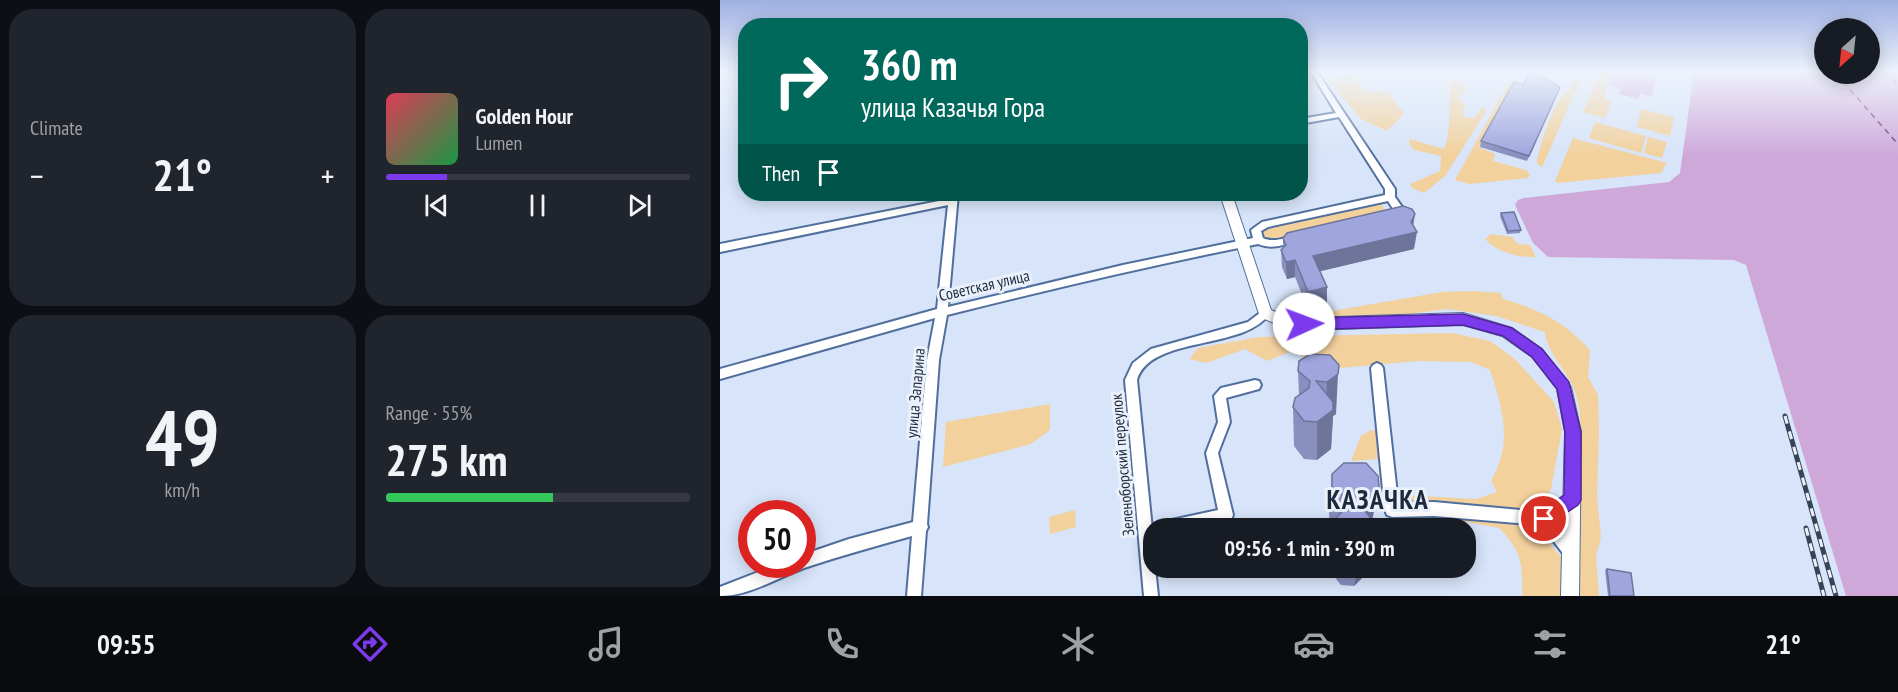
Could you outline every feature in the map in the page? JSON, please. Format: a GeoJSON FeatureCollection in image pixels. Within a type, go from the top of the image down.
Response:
{"type":"FeatureCollection","features":[{"type":"Feature","properties":{"kind":"main road"},"geometry":{"type":"LineString","coordinates":[[1228,201],[1265,313],[1283,321],[1304,324],[1463,319],[1507,332],[1537,353],[1564,387],[1573,432],[1570,596]]}},
{"type":"Feature","properties":{"kind":"street"},"geometry":{"type":"LineString","coordinates":[[1332,100],[1390,189],[1390,196],[1402,214],[1390,217]]}},
{"type":"Feature","properties":{"kind":"street"},"geometry":{"type":"LineString","coordinates":[[1308,120],[1341,114]]}},
{"type":"Feature","properties":{"kind":"street"},"geometry":{"type":"LineString","coordinates":[[1259,240],[1256,230],[1265,224],[1390,196]]}},
{"type":"Feature","properties":{"kind":"street"},"geometry":{"type":"LineString","coordinates":[[720,248],[956,201]]}},
{"type":"Feature","properties":{"kind":"street","name":"улица Запарина"},"geometry":{"type":"LineString","coordinates":[[914,596],[933,360],[942,312],[956,201]]}},
{"type":"Feature","properties":{"kind":"street","name":"Советская улица"},"geometry":{"type":"LineString","coordinates":[[720,374],[942,312],[1243,243],[1259,240],[1263,243],[1274,243],[1308,236]]}},
{"type":"Feature","properties":{"kind":"street","name":"Зеленоборский переулок"},"geometry":{"type":"LineString","coordinates":[[1147,518],[1131,380],[1134,368],[1140,360],[1155,352],[1251,325],[1265,313]]}},
{"type":"Feature","properties":{"kind":"street"},"geometry":{"type":"LineString","coordinates":[[1377,368],[1392,510],[1434,509],[1544,519],[1572,500]]}},
{"type":"Feature","properties":{"kind":"street"},"geometry":{"type":"LineString","coordinates":[[1212,518],[1226,515],[1212,453],[1224,422],[1220,396],[1225,392],[1255,384]]}},
{"type":"Feature","properties":{"kind":"street"},"geometry":{"type":"LineString","coordinates":[[1544,519],[1571,553]]}},
{"type":"Feature","properties":{"kind":"street"},"geometry":{"type":"LineString","coordinates":[[816,557],[921,527]]}},
{"type":"Feature","properties":{"kind":"street"},"geometry":{"type":"LineString","coordinates":[[720,594],[761,578]]}},
{"type":"Feature","properties":{"kind":"street","name":"Зеленоборский переулок"},"geometry":{"type":"LineString","coordinates":[[1150,578],[1151,596]]}},
{"type":"Feature","properties":{"kind":"shaded area"},"geometry":{"type":"Polygon","coordinates":[[[1345,100],[1394,100],[1404,114],[1387,131],[1361,119],[1345,100]]]}},
{"type":"Feature","properties":{"kind":"shaded area"},"geometry":{"type":"Polygon","coordinates":[[[1450,100],[1460,100],[1466,104],[1463,111],[1464,117],[1475,118],[1482,107],[1487,110],[1445,176],[1424,193],[1412,188],[1410,184],[1440,171],[1441,156],[1414,150],[1409,144],[1410,139],[1444,149],[1448,130],[1450,100]]]}},
{"type":"Feature","properties":{"kind":"shaded area"},"geometry":{"type":"Polygon","coordinates":[[[1499,100],[1505,100],[1479,147],[1495,154],[1493,161],[1526,170],[1530,175],[1528,178],[1470,184],[1455,180],[1499,100]]]}},
{"type":"Feature","properties":{"kind":"shaded area"},"geometry":{"type":"Polygon","coordinates":[[[1560,100],[1572,100],[1542,167],[1537,163],[1538,157],[1549,120],[1560,100]]]}},
{"type":"Feature","properties":{"kind":"shaded area"},"geometry":{"type":"Polygon","coordinates":[[[1588,100],[1607,100],[1611,102],[1605,118],[1583,112],[1588,100]]]}},
{"type":"Feature","properties":{"kind":"shaded area"},"geometry":{"type":"Polygon","coordinates":[[[1690,100],[1898,100],[1898,596],[1846,596],[1746,265],[1734,260],[1548,257],[1533,243],[1515,205],[1518,200],[1524,198],[1669,182],[1680,173],[1690,100]]]}},
{"type":"Feature","properties":{"kind":"shaded area"},"geometry":{"type":"Polygon","coordinates":[[[1641,109],[1674,117],[1670,136],[1637,127],[1641,109]]]}},
{"type":"Feature","properties":{"kind":"shaded area"},"geometry":{"type":"Polygon","coordinates":[[[1595,122],[1646,136],[1641,153],[1589,138],[1595,122]]]}},
{"type":"Feature","properties":{"kind":"shaded area"},"geometry":{"type":"Polygon","coordinates":[[[1648,137],[1667,142],[1662,158],[1644,153],[1648,137]]]}},
{"type":"Feature","properties":{"kind":"shaded area"},"geometry":{"type":"Polygon","coordinates":[[[1573,138],[1667,163],[1661,173],[1558,183],[1555,181],[1573,138]]]}},
{"type":"Feature","properties":{"kind":"shaded area"},"geometry":{"type":"Polygon","coordinates":[[[1381,203],[1387,215],[1263,241],[1259,228],[1381,203]]]}},
{"type":"Feature","properties":{"kind":"shaded area"},"geometry":{"type":"Polygon","coordinates":[[[1491,234],[1512,237],[1518,244],[1530,245],[1536,257],[1502,251],[1485,239],[1491,234]]]}},
{"type":"Feature","properties":{"kind":"shaded area"},"geometry":{"type":"Polygon","coordinates":[[[1442,292],[1501,293],[1503,299],[1540,312],[1561,324],[1590,350],[1588,377],[1598,395],[1597,498],[1601,536],[1596,557],[1599,596],[1579,596],[1575,513],[1580,455],[1579,411],[1574,389],[1550,349],[1545,332],[1496,316],[1447,309],[1394,316],[1303,321],[1303,316],[1442,292]]]}},
{"type":"Feature","properties":{"kind":"shaded area"},"geometry":{"type":"Polygon","coordinates":[[[1452,333],[1490,341],[1515,359],[1554,402],[1562,429],[1551,489],[1542,507],[1527,517],[1561,557],[1561,596],[1522,596],[1520,559],[1507,536],[1499,528],[1476,524],[1476,518],[1445,518],[1407,511],[1395,502],[1404,495],[1476,499],[1497,492],[1491,481],[1502,453],[1504,426],[1490,370],[1471,362],[1418,361],[1328,369],[1312,359],[1290,352],[1267,361],[1245,349],[1206,363],[1189,359],[1198,348],[1259,337],[1452,333]]]}},
{"type":"Feature","properties":{"kind":"shaded area"},"geometry":{"type":"Polygon","coordinates":[[[1050,404],[1050,430],[1031,444],[943,467],[946,422],[1050,404]]]}},
{"type":"Feature","properties":{"kind":"shaded area"},"geometry":{"type":"Polygon","coordinates":[[[1371,430],[1377,431],[1378,459],[1351,461],[1361,436],[1371,430]]]}},
{"type":"Feature","properties":{"kind":"shaded area"},"geometry":{"type":"Polygon","coordinates":[[[1075,510],[1076,527],[1050,534],[1049,517],[1075,510]]]}},
{"type":"Feature","properties":{"kind":"building"},"geometry":{"type":"Polygon","coordinates":[[[1504,100],[1554,100],[1529,156],[1481,141],[1504,100]]]}},
{"type":"Feature","properties":{"kind":"building"},"geometry":{"type":"Polygon","coordinates":[[[1403,206],[1412,209],[1415,214],[1411,222],[1417,232],[1313,256],[1327,287],[1308,292],[1295,260],[1286,262],[1281,250],[1286,245],[1283,238],[1287,233],[1403,206]]]}},
{"type":"Feature","properties":{"kind":"building"},"geometry":{"type":"Polygon","coordinates":[[[1514,212],[1521,230],[1508,231],[1501,213],[1514,212]]]}},
{"type":"Feature","properties":{"kind":"building"},"geometry":{"type":"Polygon","coordinates":[[[1310,354],[1330,355],[1339,365],[1338,374],[1327,382],[1316,381],[1333,402],[1333,410],[1317,422],[1304,421],[1293,407],[1295,398],[1309,388],[1310,381],[1298,371],[1299,361],[1310,354]]]}},
{"type":"Feature","properties":{"kind":"building"},"geometry":{"type":"Polygon","coordinates":[[[1344,463],[1366,463],[1378,476],[1379,487],[1367,499],[1362,498],[1362,508],[1371,518],[1336,518],[1346,508],[1346,498],[1332,487],[1332,474],[1344,463]]]}},
{"type":"Feature","properties":{"kind":"building"},"geometry":{"type":"Polygon","coordinates":[[[1607,569],[1631,573],[1634,596],[1610,596],[1607,569]]]}},
{"type":"Feature","properties":{"kind":"ferry route"},"geometry":{"type":"LineString","coordinates":[[1859,100],[1898,144]]}},
{"type":"Feature","properties":{"kind":"railway"},"geometry":{"type":"LineString","coordinates":[[1785,416],[1836,596]]}},
{"type":"Feature","properties":{"kind":"railway"},"geometry":{"type":"LineString","coordinates":[[1806,528],[1824,596]]}},
{"type":"Feature","properties":{"kind":"district","name":"КАЗАЧКА"},"geometry":{"type":"Point","coordinates":[1378,500]}},
{"type":"Feature","properties":{"kind":"route"},"geometry":{"type":"LineString","coordinates":[[1304,324],[1463,319],[1507,332],[1537,353],[1564,387],[1573,432],[1572,500],[1544,519]]}}]}
